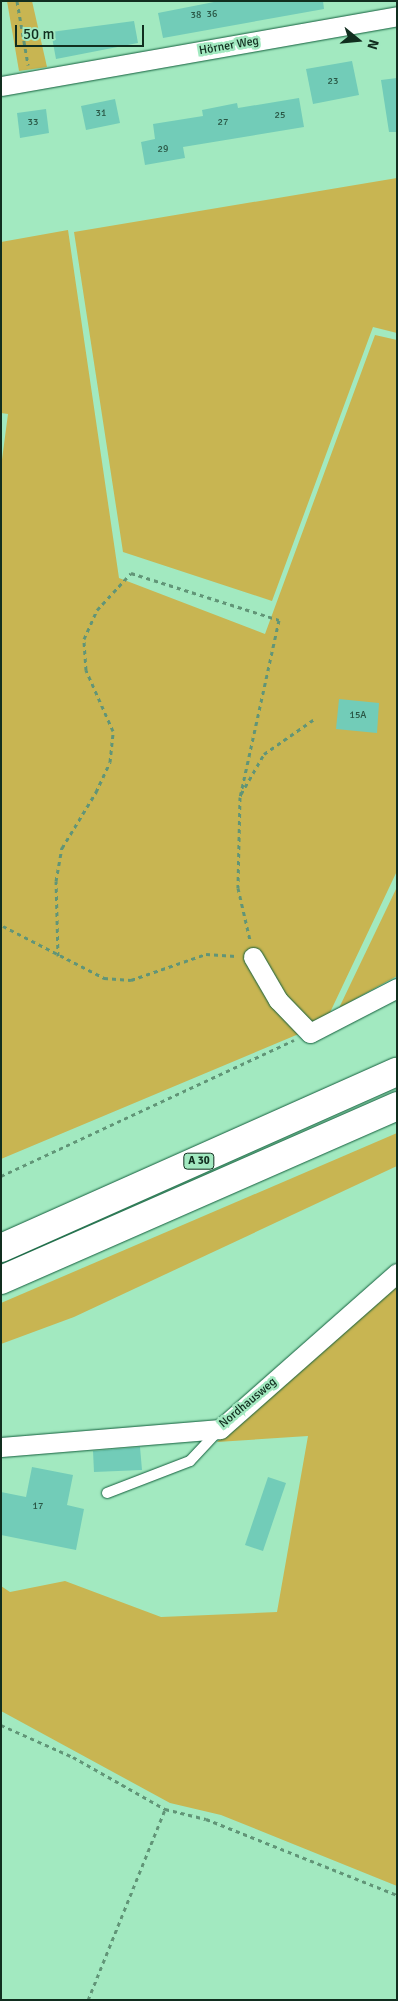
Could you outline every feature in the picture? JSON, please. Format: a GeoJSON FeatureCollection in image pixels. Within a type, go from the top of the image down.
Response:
{"type":"FeatureCollection","features":[{"type":"Feature","properties":{"kind":"highway","name":"A 30"},"geometry":{"type":"LineString","coordinates":[[1,1248],[397,1072]]}},
{"type":"Feature","properties":{"kind":"highway","name":"A 30"},"geometry":{"type":"LineString","coordinates":[[1,1280],[397,1106]]}},
{"type":"Feature","properties":{"kind":"street","name":"Hörner Weg"},"geometry":{"type":"LineString","coordinates":[[1,86],[397,16]]}},
{"type":"Feature","properties":{"kind":"street"},"geometry":{"type":"LineString","coordinates":[[253,957],[278,1000],[310,1033],[397,988]]}},
{"type":"Feature","properties":{"kind":"street","name":"Nordhausweg"},"geometry":{"type":"LineString","coordinates":[[1,1447],[220,1429],[397,1273]]}},
{"type":"Feature","properties":{"kind":"lane"},"geometry":{"type":"LineString","coordinates":[[107,1493],[190,1461],[220,1429]]}},
{"type":"Feature","properties":{"kind":"path"},"geometry":{"type":"LineString","coordinates":[[17,1],[31,81]]}},
{"type":"Feature","properties":{"kind":"path"},"geometry":{"type":"LineString","coordinates":[[3,926],[58,956],[104,978],[131,980],[206,954],[253,957],[238,888],[240,797],[279,620],[131,573],[97,610],[84,639],[86,670],[113,731],[106,770],[62,848],[56,881],[58,956]]}},
{"type":"Feature","properties":{"kind":"path"},"geometry":{"type":"LineString","coordinates":[[240,797],[264,754],[313,720]]}},
{"type":"Feature","properties":{"kind":"path"},"geometry":{"type":"LineString","coordinates":[[1,1176],[310,1033]]}},
{"type":"Feature","properties":{"kind":"path"},"geometry":{"type":"LineString","coordinates":[[1,1725],[73,1757],[164,1809],[206,1819],[397,1894]]}},
{"type":"Feature","properties":{"kind":"path"},"geometry":{"type":"LineString","coordinates":[[88,2000],[164,1809]]}},
{"type":"Feature","properties":{"kind":"shaded area"},"geometry":{"type":"Polygon","coordinates":[[[7,1],[32,1],[47,67],[19,71],[7,1]]]}},
{"type":"Feature","properties":{"kind":"shaded area"},"geometry":{"type":"Polygon","coordinates":[[[397,178],[397,333],[373,327],[272,601],[123,552],[74,232],[397,178]]]}},
{"type":"Feature","properties":{"kind":"shaded area"},"geometry":{"type":"Polygon","coordinates":[[[68,230],[119,578],[265,634],[375,335],[397,340],[397,871],[325,1023],[1,1159],[1,467],[8,414],[1,413],[1,242],[68,230]]]}},
{"type":"Feature","properties":{"kind":"shaded area"},"geometry":{"type":"Polygon","coordinates":[[[397,887],[397,976],[339,1008],[397,887]]]}},
{"type":"Feature","properties":{"kind":"shaded area"},"geometry":{"type":"Polygon","coordinates":[[[397,1133],[397,1166],[74,1317],[1,1344],[1,1303],[397,1133]]]}},
{"type":"Feature","properties":{"kind":"shaded area"},"geometry":{"type":"Polygon","coordinates":[[[397,1284],[397,1886],[221,1815],[170,1803],[1,1711],[1,1586],[10,1592],[65,1581],[161,1617],[277,1612],[308,1436],[217,1442],[397,1284]]]}},
{"type":"Feature","properties":{"kind":"building"},"geometry":{"type":"Polygon","coordinates":[[[219,1],[323,1],[324,9],[163,38],[158,13],[219,1]]]}},
{"type":"Feature","properties":{"kind":"building"},"geometry":{"type":"Polygon","coordinates":[[[134,21],[138,43],[56,59],[51,32],[134,21]]]}},
{"type":"Feature","properties":{"kind":"building"},"geometry":{"type":"Polygon","coordinates":[[[352,61],[359,95],[313,104],[306,69],[352,61]]]}},
{"type":"Feature","properties":{"kind":"building"},"geometry":{"type":"Polygon","coordinates":[[[397,78],[397,132],[389,132],[381,80],[397,78]]]}},
{"type":"Feature","properties":{"kind":"building"},"geometry":{"type":"Polygon","coordinates":[[[299,98],[304,127],[183,147],[185,158],[145,165],[141,142],[155,139],[153,124],[203,116],[202,110],[237,103],[238,108],[299,98]]]}},
{"type":"Feature","properties":{"kind":"building"},"geometry":{"type":"Polygon","coordinates":[[[115,99],[120,123],[86,130],[81,106],[115,99]]]}},
{"type":"Feature","properties":{"kind":"building"},"geometry":{"type":"Polygon","coordinates":[[[46,109],[49,133],[20,138],[17,113],[46,109]]]}},
{"type":"Feature","properties":{"kind":"building"},"geometry":{"type":"Polygon","coordinates":[[[339,699],[379,703],[377,733],[336,729],[339,699]]]}},
{"type":"Feature","properties":{"kind":"building"},"geometry":{"type":"Polygon","coordinates":[[[140,1447],[142,1470],[94,1472],[93,1451],[140,1447]]]}},
{"type":"Feature","properties":{"kind":"building"},"geometry":{"type":"Polygon","coordinates":[[[32,1467],[73,1475],[67,1505],[84,1509],[76,1550],[1,1535],[1,1492],[26,1497],[32,1467]]]}},
{"type":"Feature","properties":{"kind":"building"},"geometry":{"type":"Polygon","coordinates":[[[268,1477],[286,1483],[263,1551],[245,1545],[268,1477]]]}}]}
